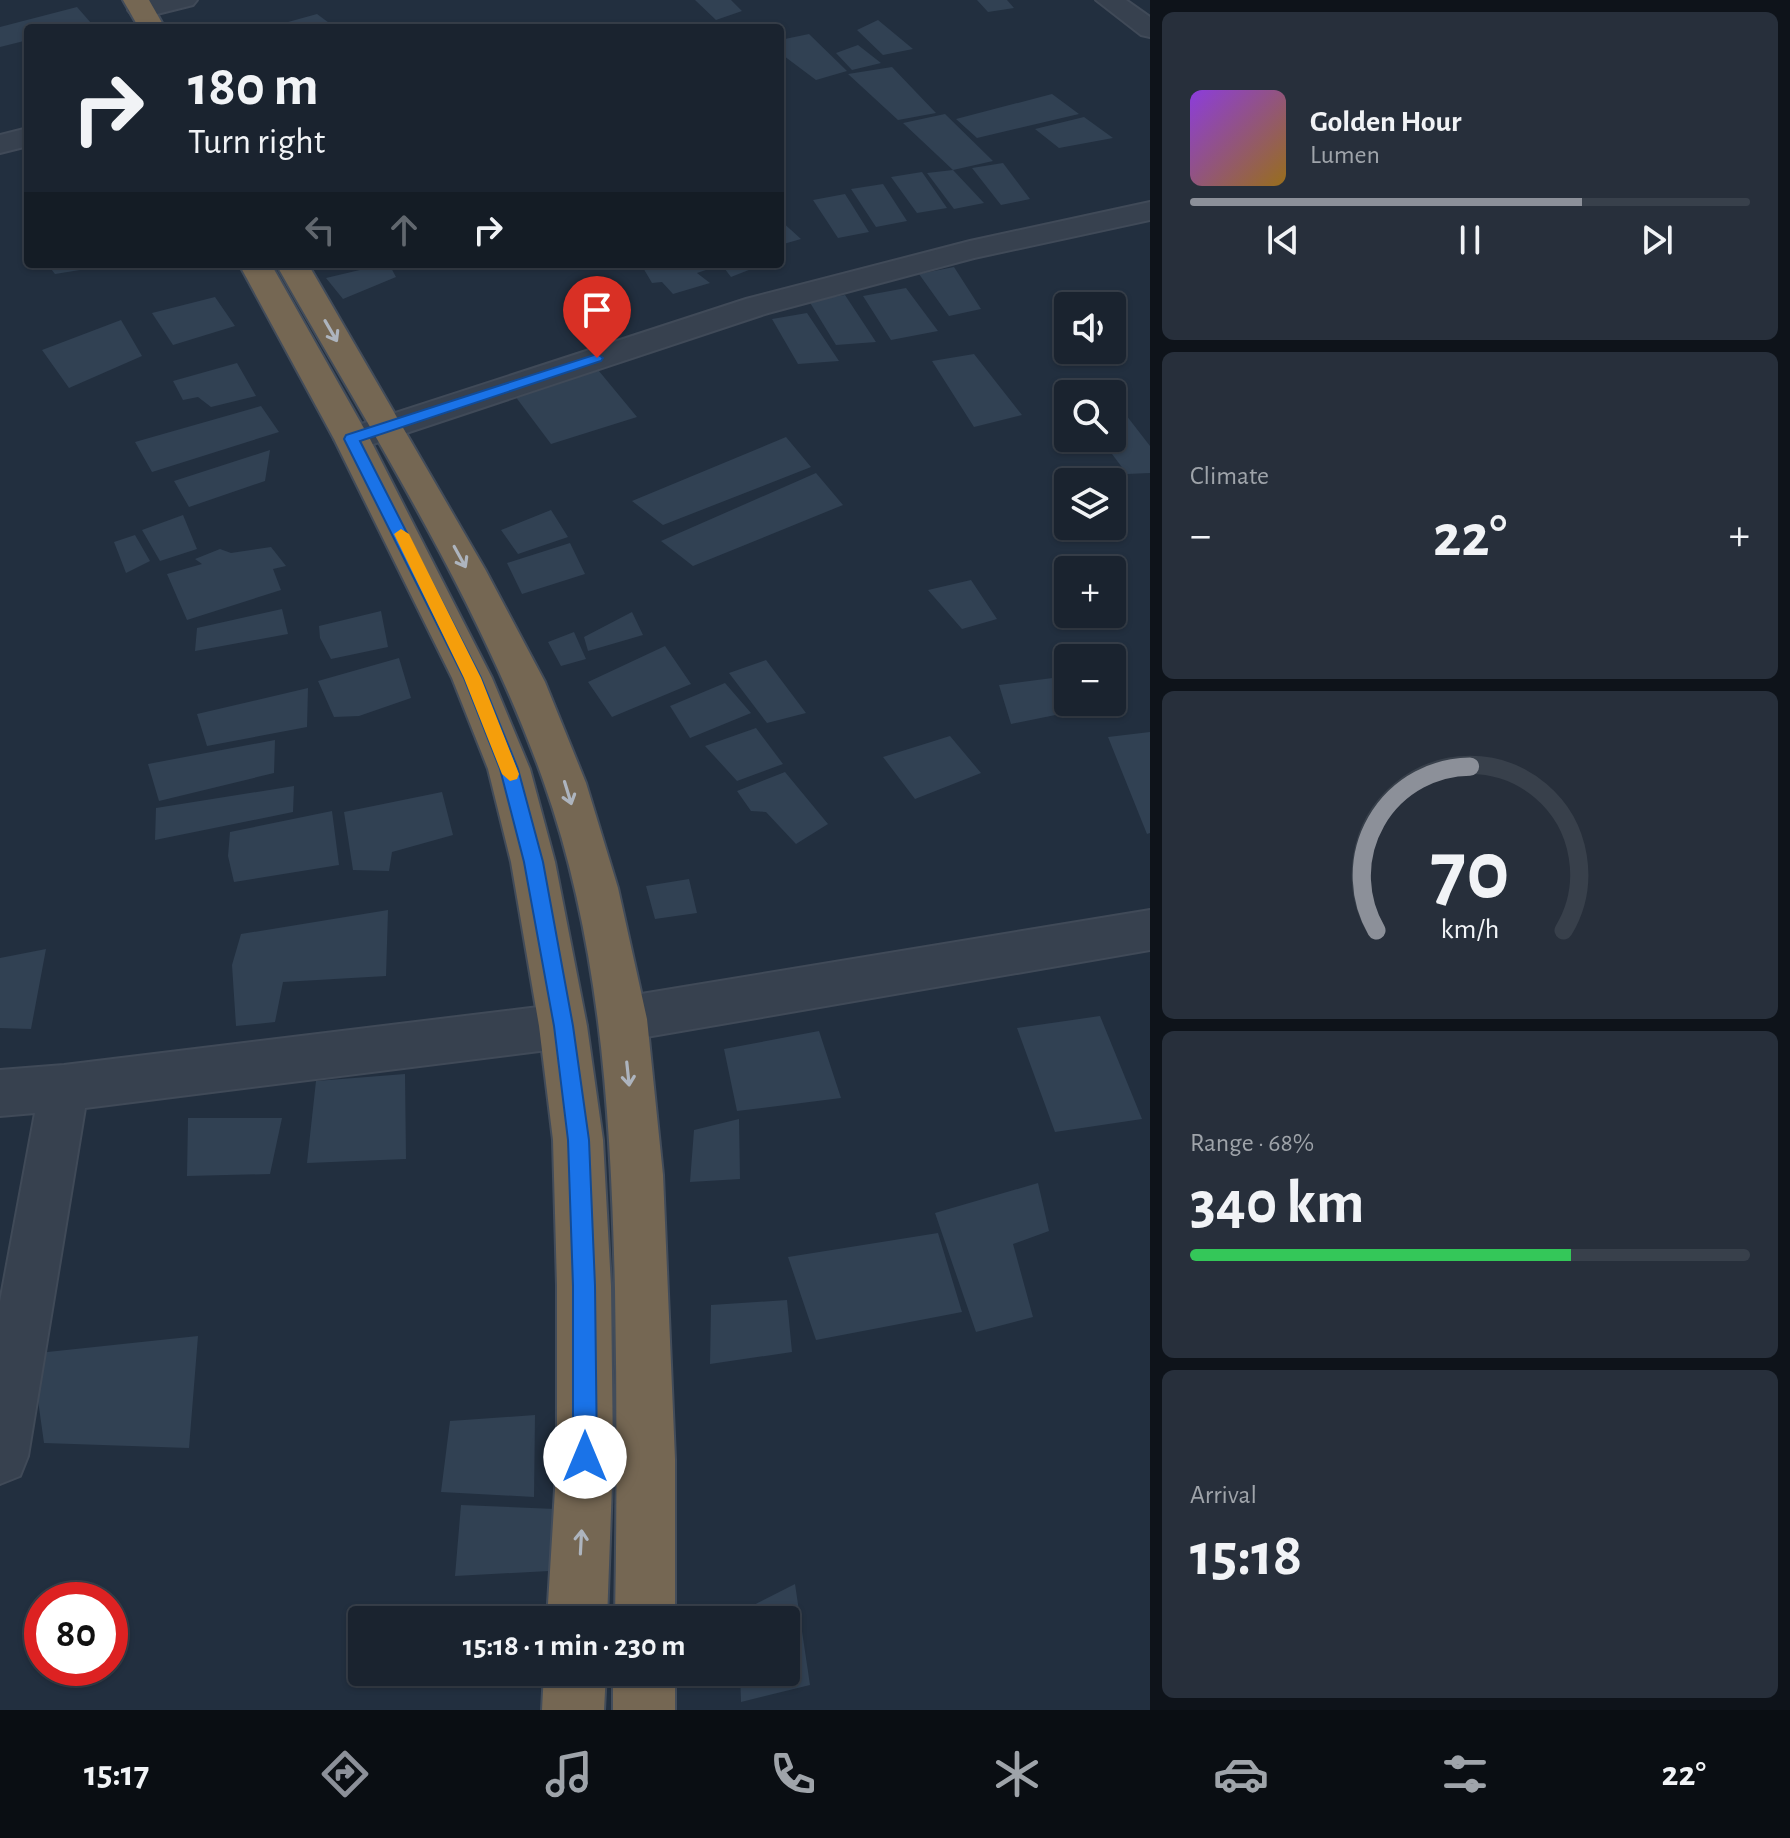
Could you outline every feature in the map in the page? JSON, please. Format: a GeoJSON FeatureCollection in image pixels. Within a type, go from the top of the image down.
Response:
{"type":"FeatureCollection","features":[{"type":"Feature","properties":{"kind":"highway"},"geometry":{"type":"LineString","coordinates":[[109,0],[138,16]]}},
{"type":"Feature","properties":{"kind":"highway"},"geometry":{"type":"LineString","coordinates":[[258,268],[369,432],[525,682],[565,783],[596,888],[623,1019],[638,1175],[647,1459],[645,1606]]}},
{"type":"Feature","properties":{"kind":"highway"},"geometry":{"type":"LineString","coordinates":[[294,268],[369,432],[509,769],[533,862],[563,1026],[578,1140],[584,1286],[585,1457],[578,1606]]}},
{"type":"Feature","properties":{"kind":"highway"},"geometry":{"type":"LineString","coordinates":[[573,1710],[574,1686]]}},
{"type":"Feature","properties":{"kind":"highway"},"geometry":{"type":"LineString","coordinates":[[644,1686],[644,1710]]}},
{"type":"Feature","properties":{"kind":"street"},"geometry":{"type":"LineString","coordinates":[[138,16],[184,0]]}},
{"type":"Feature","properties":{"kind":"street"},"geometry":{"type":"LineString","coordinates":[[1109,0],[1150,29]]}},
{"type":"Feature","properties":{"kind":"street"},"geometry":{"type":"LineString","coordinates":[[0,144],[24,138]]}},
{"type":"Feature","properties":{"kind":"street"},"geometry":{"type":"LineString","coordinates":[[369,432],[757,306],[970,250],[1150,211]]}},
{"type":"Feature","properties":{"kind":"street"},"geometry":{"type":"LineString","coordinates":[[623,1019],[1150,930]]}},
{"type":"Feature","properties":{"kind":"street"},"geometry":{"type":"LineString","coordinates":[[0,1093],[64,1088],[563,1026]]}},
{"type":"Feature","properties":{"kind":"street"},"geometry":{"type":"LineString","coordinates":[[0,1456],[64,1088]]}},
{"type":"Feature","properties":{"kind":"building"},"geometry":{"type":"Polygon","coordinates":[[[695,0],[731,0],[742,11],[716,20],[695,0]]]}},
{"type":"Feature","properties":{"kind":"building"},"geometry":{"type":"Polygon","coordinates":[[[977,0],[1007,0],[1014,8],[988,12],[977,0]]]}},
{"type":"Feature","properties":{"kind":"building"},"geometry":{"type":"Polygon","coordinates":[[[77,7],[91,23],[24,24],[24,41],[0,47],[0,27],[77,7]]]}},
{"type":"Feature","properties":{"kind":"building"},"geometry":{"type":"Polygon","coordinates":[[[317,14],[331,24],[281,24],[317,14]]]}},
{"type":"Feature","properties":{"kind":"building"},"geometry":{"type":"Polygon","coordinates":[[[878,20],[913,49],[883,55],[857,30],[878,20]]]}},
{"type":"Feature","properties":{"kind":"building"},"geometry":{"type":"Polygon","coordinates":[[[809,34],[847,71],[816,80],[784,56],[784,39],[809,34]]]}},
{"type":"Feature","properties":{"kind":"building"},"geometry":{"type":"Polygon","coordinates":[[[858,45],[881,63],[852,70],[836,53],[858,45]]]}},
{"type":"Feature","properties":{"kind":"building"},"geometry":{"type":"Polygon","coordinates":[[[892,67],[936,113],[898,120],[848,74],[892,67]]]}},
{"type":"Feature","properties":{"kind":"building"},"geometry":{"type":"Polygon","coordinates":[[[1052,94],[1079,114],[977,138],[956,119],[1052,94]]]}},
{"type":"Feature","properties":{"kind":"building"},"geometry":{"type":"Polygon","coordinates":[[[945,114],[993,161],[953,170],[903,123],[945,114]]]}},
{"type":"Feature","properties":{"kind":"building"},"geometry":{"type":"Polygon","coordinates":[[[1084,117],[1113,138],[1059,148],[1035,129],[1084,117]]]}},
{"type":"Feature","properties":{"kind":"building"},"geometry":{"type":"Polygon","coordinates":[[[1003,163],[1030,199],[1001,205],[972,168],[1003,163]]]}},
{"type":"Feature","properties":{"kind":"building"},"geometry":{"type":"Polygon","coordinates":[[[953,170],[984,203],[954,209],[927,173],[953,170]]]}},
{"type":"Feature","properties":{"kind":"building"},"geometry":{"type":"Polygon","coordinates":[[[922,172],[947,208],[917,213],[891,177],[922,172]]]}},
{"type":"Feature","properties":{"kind":"building"},"geometry":{"type":"Polygon","coordinates":[[[883,184],[907,221],[876,227],[851,189],[883,184]]]}},
{"type":"Feature","properties":{"kind":"building"},"geometry":{"type":"Polygon","coordinates":[[[845,194],[869,232],[838,238],[813,200],[845,194]]]}},
{"type":"Feature","properties":{"kind":"building"},"geometry":{"type":"Polygon","coordinates":[[[784,224],[801,239],[784,244],[784,224]]]}},
{"type":"Feature","properties":{"kind":"building"},"geometry":{"type":"Polygon","coordinates":[[[954,267],[981,309],[949,316],[919,274],[954,267]]]}},
{"type":"Feature","properties":{"kind":"building"},"geometry":{"type":"Polygon","coordinates":[[[50,268],[92,268],[55,274],[50,268]]]}},
{"type":"Feature","properties":{"kind":"building"},"geometry":{"type":"Polygon","coordinates":[[[368,268],[391,268],[396,277],[343,299],[326,278],[368,268]]]}},
{"type":"Feature","properties":{"kind":"building"},"geometry":{"type":"Polygon","coordinates":[[[643,268],[712,268],[697,273],[710,283],[673,294],[662,282],[652,283],[643,268]]]}},
{"type":"Feature","properties":{"kind":"building"},"geometry":{"type":"Polygon","coordinates":[[[724,268],[754,268],[731,277],[724,268]]]}},
{"type":"Feature","properties":{"kind":"building"},"geometry":{"type":"Polygon","coordinates":[[[906,288],[938,331],[891,340],[863,296],[906,288]]]}},
{"type":"Feature","properties":{"kind":"building"},"geometry":{"type":"Polygon","coordinates":[[[845,295],[876,342],[836,345],[809,301],[845,295]]]}},
{"type":"Feature","properties":{"kind":"building"},"geometry":{"type":"Polygon","coordinates":[[[215,297],[235,326],[173,345],[152,313],[215,297]]]}},
{"type":"Feature","properties":{"kind":"building"},"geometry":{"type":"Polygon","coordinates":[[[807,313],[839,361],[798,364],[772,319],[807,313]]]}},
{"type":"Feature","properties":{"kind":"building"},"geometry":{"type":"Polygon","coordinates":[[[121,320],[142,356],[69,388],[42,350],[121,320]]]}},
{"type":"Feature","properties":{"kind":"building"},"geometry":{"type":"Polygon","coordinates":[[[974,354],[1022,415],[974,427],[932,361],[974,354]]]}},
{"type":"Feature","properties":{"kind":"building"},"geometry":{"type":"Polygon","coordinates":[[[237,363],[256,396],[211,407],[198,397],[183,400],[173,381],[237,363]]]}},
{"type":"Feature","properties":{"kind":"building"},"geometry":{"type":"Polygon","coordinates":[[[594,365],[637,417],[551,444],[515,396],[594,365]]]}},
{"type":"Feature","properties":{"kind":"building"},"geometry":{"type":"Polygon","coordinates":[[[261,406],[279,432],[152,472],[135,442],[261,406]]]}},
{"type":"Feature","properties":{"kind":"building"},"geometry":{"type":"Polygon","coordinates":[[[1126,415],[1150,446],[1150,473],[1127,474],[1126,468],[1122,468],[1110,452],[1126,452],[1126,415]]]}},
{"type":"Feature","properties":{"kind":"building"},"geometry":{"type":"Polygon","coordinates":[[[786,437],[811,467],[663,525],[632,501],[786,437]]]}},
{"type":"Feature","properties":{"kind":"building"},"geometry":{"type":"Polygon","coordinates":[[[270,450],[265,481],[189,507],[174,481],[270,450]]]}},
{"type":"Feature","properties":{"kind":"building"},"geometry":{"type":"Polygon","coordinates":[[[816,473],[843,505],[693,566],[661,541],[816,473]]]}},
{"type":"Feature","properties":{"kind":"building"},"geometry":{"type":"Polygon","coordinates":[[[551,510],[568,537],[518,554],[501,530],[551,510]]]}},
{"type":"Feature","properties":{"kind":"building"},"geometry":{"type":"Polygon","coordinates":[[[183,515],[197,549],[160,561],[142,530],[183,515]]]}},
{"type":"Feature","properties":{"kind":"building"},"geometry":{"type":"Polygon","coordinates":[[[135,535],[150,561],[126,573],[114,542],[135,535]]]}},
{"type":"Feature","properties":{"kind":"building"},"geometry":{"type":"Polygon","coordinates":[[[570,543],[585,574],[522,594],[507,563],[570,543]]]}},
{"type":"Feature","properties":{"kind":"building"},"geometry":{"type":"Polygon","coordinates":[[[271,547],[286,566],[273,569],[281,590],[187,620],[167,574],[202,564],[195,559],[220,549],[231,553],[271,547]]]}},
{"type":"Feature","properties":{"kind":"building"},"geometry":{"type":"Polygon","coordinates":[[[971,580],[997,619],[962,629],[928,590],[971,580]]]}},
{"type":"Feature","properties":{"kind":"building"},"geometry":{"type":"Polygon","coordinates":[[[282,609],[288,634],[195,651],[197,628],[282,609]]]}},
{"type":"Feature","properties":{"kind":"building"},"geometry":{"type":"Polygon","coordinates":[[[381,611],[388,647],[331,659],[320,638],[319,626],[381,611]]]}},
{"type":"Feature","properties":{"kind":"building"},"geometry":{"type":"Polygon","coordinates":[[[632,612],[643,635],[588,651],[584,637],[632,612]]]}},
{"type":"Feature","properties":{"kind":"building"},"geometry":{"type":"Polygon","coordinates":[[[574,632],[586,659],[561,666],[548,642],[574,632]]]}},
{"type":"Feature","properties":{"kind":"building"},"geometry":{"type":"Polygon","coordinates":[[[665,646],[691,684],[612,717],[588,682],[665,646]]]}},
{"type":"Feature","properties":{"kind":"building"},"geometry":{"type":"Polygon","coordinates":[[[399,658],[411,698],[359,716],[334,717],[318,681],[399,658]]]}},
{"type":"Feature","properties":{"kind":"building"},"geometry":{"type":"Polygon","coordinates":[[[766,660],[806,713],[767,723],[729,673],[766,660]]]}},
{"type":"Feature","properties":{"kind":"building"},"geometry":{"type":"Polygon","coordinates":[[[1054,678],[1054,715],[1011,724],[999,685],[1054,678]]]}},
{"type":"Feature","properties":{"kind":"building"},"geometry":{"type":"Polygon","coordinates":[[[725,683],[751,713],[690,738],[670,706],[725,683]]]}},
{"type":"Feature","properties":{"kind":"building"},"geometry":{"type":"Polygon","coordinates":[[[308,688],[307,727],[207,746],[197,714],[308,688]]]}},
{"type":"Feature","properties":{"kind":"building"},"geometry":{"type":"Polygon","coordinates":[[[756,728],[783,764],[737,781],[705,746],[756,728]]]}},
{"type":"Feature","properties":{"kind":"building"},"geometry":{"type":"Polygon","coordinates":[[[1150,732],[1150,833],[1147,834],[1108,737],[1150,732]]]}},
{"type":"Feature","properties":{"kind":"building"},"geometry":{"type":"Polygon","coordinates":[[[950,736],[981,773],[915,799],[883,757],[950,736]]]}},
{"type":"Feature","properties":{"kind":"building"},"geometry":{"type":"Polygon","coordinates":[[[275,740],[274,773],[159,801],[148,764],[275,740]]]}},
{"type":"Feature","properties":{"kind":"building"},"geometry":{"type":"Polygon","coordinates":[[[785,772],[828,824],[796,844],[766,812],[751,811],[737,791],[785,772]]]}},
{"type":"Feature","properties":{"kind":"building"},"geometry":{"type":"Polygon","coordinates":[[[294,786],[293,812],[155,840],[156,808],[294,786]]]}},
{"type":"Feature","properties":{"kind":"building"},"geometry":{"type":"Polygon","coordinates":[[[442,792],[453,835],[392,852],[389,871],[353,870],[344,812],[442,792]]]}},
{"type":"Feature","properties":{"kind":"building"},"geometry":{"type":"Polygon","coordinates":[[[332,811],[339,865],[234,882],[228,856],[230,832],[332,811]]]}},
{"type":"Feature","properties":{"kind":"building"},"geometry":{"type":"Polygon","coordinates":[[[689,879],[697,913],[655,919],[646,886],[689,879]]]}},
{"type":"Feature","properties":{"kind":"building"},"geometry":{"type":"Polygon","coordinates":[[[388,910],[386,976],[283,982],[275,1022],[236,1026],[232,965],[241,934],[388,910]]]}},
{"type":"Feature","properties":{"kind":"building"},"geometry":{"type":"Polygon","coordinates":[[[46,949],[31,1029],[0,1028],[0,958],[46,949]]]}},
{"type":"Feature","properties":{"kind":"building"},"geometry":{"type":"Polygon","coordinates":[[[1100,1016],[1142,1119],[1055,1132],[1017,1028],[1100,1016]]]}},
{"type":"Feature","properties":{"kind":"building"},"geometry":{"type":"Polygon","coordinates":[[[819,1031],[841,1098],[737,1111],[724,1049],[819,1031]]]}},
{"type":"Feature","properties":{"kind":"building"},"geometry":{"type":"Polygon","coordinates":[[[405,1074],[406,1159],[307,1163],[316,1081],[405,1074]]]}},
{"type":"Feature","properties":{"kind":"building"},"geometry":{"type":"Polygon","coordinates":[[[188,1118],[282,1118],[270,1174],[187,1176],[188,1118]]]}},
{"type":"Feature","properties":{"kind":"building"},"geometry":{"type":"Polygon","coordinates":[[[739,1119],[740,1179],[690,1182],[694,1130],[739,1119]]]}},
{"type":"Feature","properties":{"kind":"building"},"geometry":{"type":"Polygon","coordinates":[[[1038,1183],[1049,1231],[1013,1244],[1033,1317],[976,1332],[935,1213],[1038,1183]]]}},
{"type":"Feature","properties":{"kind":"building"},"geometry":{"type":"Polygon","coordinates":[[[938,1233],[962,1312],[816,1340],[788,1257],[938,1233]]]}},
{"type":"Feature","properties":{"kind":"building"},"geometry":{"type":"Polygon","coordinates":[[[787,1300],[792,1352],[710,1364],[711,1305],[787,1300]]]}},
{"type":"Feature","properties":{"kind":"building"},"geometry":{"type":"Polygon","coordinates":[[[198,1336],[189,1448],[44,1443],[35,1379],[38,1353],[198,1336]]]}},
{"type":"Feature","properties":{"kind":"building"},"geometry":{"type":"Polygon","coordinates":[[[535,1415],[534,1497],[441,1492],[450,1421],[535,1415]]]}},
{"type":"Feature","properties":{"kind":"building"},"geometry":{"type":"Polygon","coordinates":[[[461,1505],[555,1509],[549,1571],[455,1576],[461,1505]]]}},
{"type":"Feature","properties":{"kind":"building"},"geometry":{"type":"Polygon","coordinates":[[[795,1584],[798,1606],[752,1606],[795,1584]]]}},
{"type":"Feature","properties":{"kind":"building"},"geometry":{"type":"Polygon","coordinates":[[[800,1618],[810,1685],[741,1702],[740,1686],[800,1686],[800,1618]]]}},
{"type":"Feature","properties":{"kind":"slow traffic"},"geometry":{"type":"LineString","coordinates":[[401,534],[472,678],[510,774]]}},
{"type":"Feature","properties":{"kind":"route"},"geometry":{"type":"LineString","coordinates":[[585,1457],[584,1286],[578,1140],[563,1026],[533,862],[509,769],[472,678],[352,439],[513,383],[597,358]]}}]}
